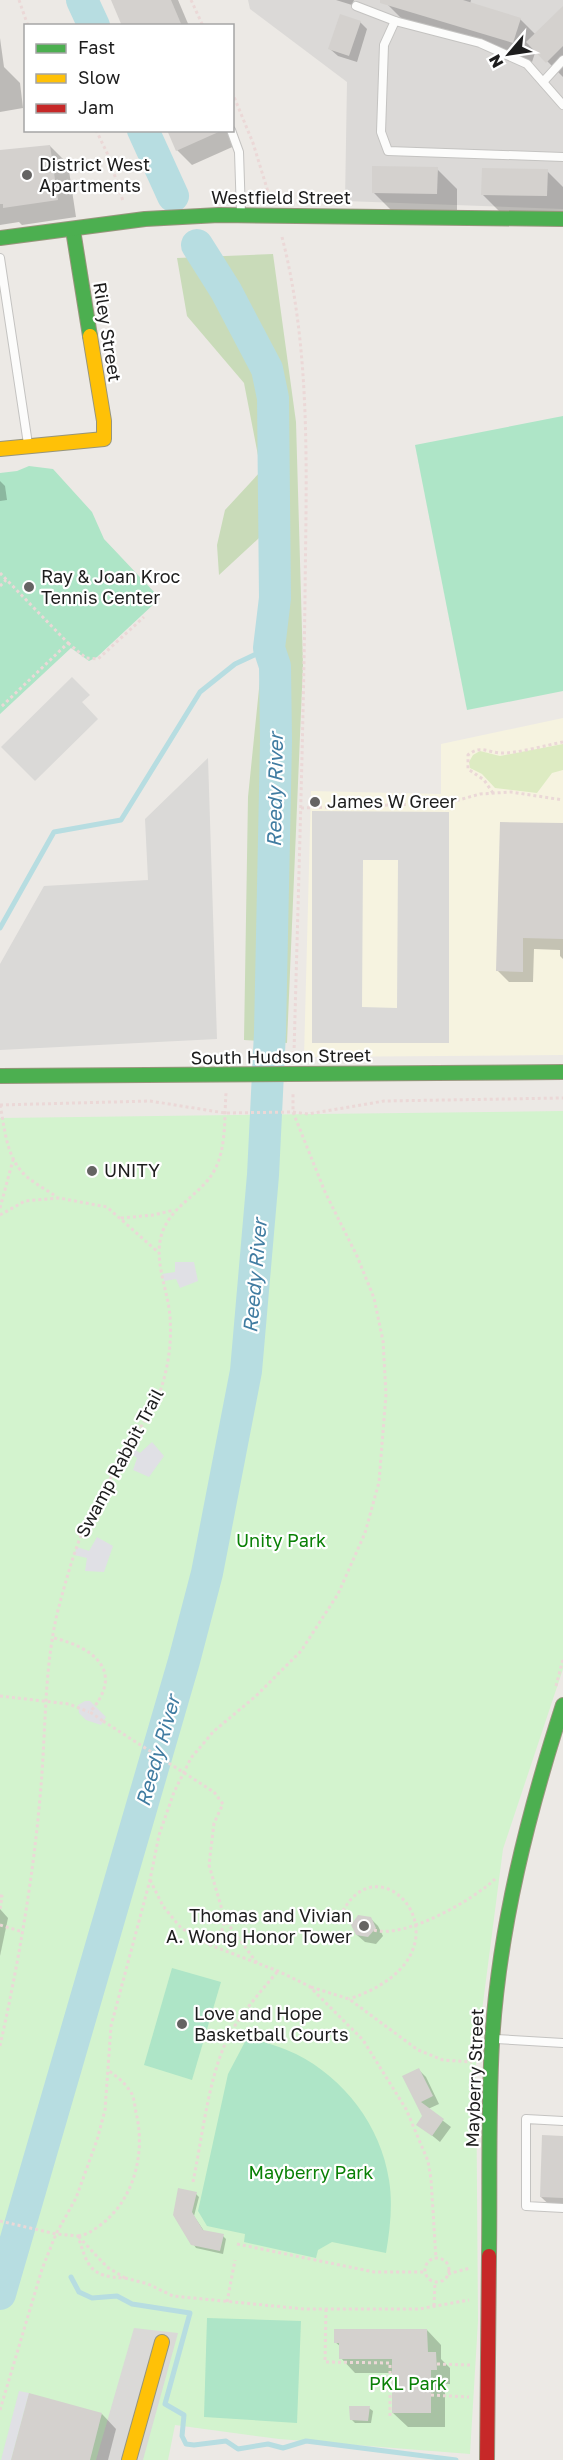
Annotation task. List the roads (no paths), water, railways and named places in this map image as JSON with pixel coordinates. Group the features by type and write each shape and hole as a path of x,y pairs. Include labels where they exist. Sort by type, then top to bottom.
{"street":[{"name":"Westfield Street","path":"0,238 73,230 123,221 242,214 563,219"},
{"name":"Riley Street","path":"28,446 104,439 104,421 73,230"},
{"path":"0,449 28,446"},
{"name":"South Hudson Street","path":"0,1076 563,1072"},
{"name":"Mayberry Street","path":"487,2460 492,2039 499,1967 512,1886 563,1705"},
{"path":"129,2460 162,2343"}],"lane":[{"path":"356,6 395,21 480,43 528,64 563,105"},
{"path":"395,21 384,45 381,132 388,151 563,157"},
{"path":"543,82 563,60"},
{"path":"232,132 239,152 242,214"},
{"path":"0,258 28,446"},
{"path":"492,2039 563,2043"},
{"path":"563,2121 526,2119 526,2206 563,2208"}],"waterway":[{"name":"Reedy River","path":"82,0 93,24"},
{"name":"Reedy River","path":"144,132 173,196"},
{"name":"Reedy River","path":"0,2294 184,1661 207,1573 246,1371 263,1175 270,1032 276,741 275,666 269,648 275,598 273,398 267,369 226,291 197,245"},
{"path":"0,928 54,832 121,820 200,692 235,664 269,648"},
{"path":"71,2277 79,2292 92,2298 117,2296 132,2304 190,2313 165,2404 184,2415 182,2436 186,2444 226,2441 238,2449 268,2444 283,2448 306,2441 456,2460"}],"place":[{"name":"District West Apartments","path":"27,175"},
{"name":"Ray & Joan Kroc Tennis Center","path":"29,587"},
{"name":"James W Greer","path":"315,802"},
{"name":"UNITY","path":"92,1171"},
{"name":"Thomas and Vivian A. Wong Honor Tower","path":"364,1926"},
{"name":"Love and Hope Basketball Courts","path":"182,2024"}],"park label":[{"name":"Unity Park","path":"281,1541"},
{"name":"Mayberry Park","path":"311,2173"},
{"name":"PKL Park","path":"408,2384"}]}
